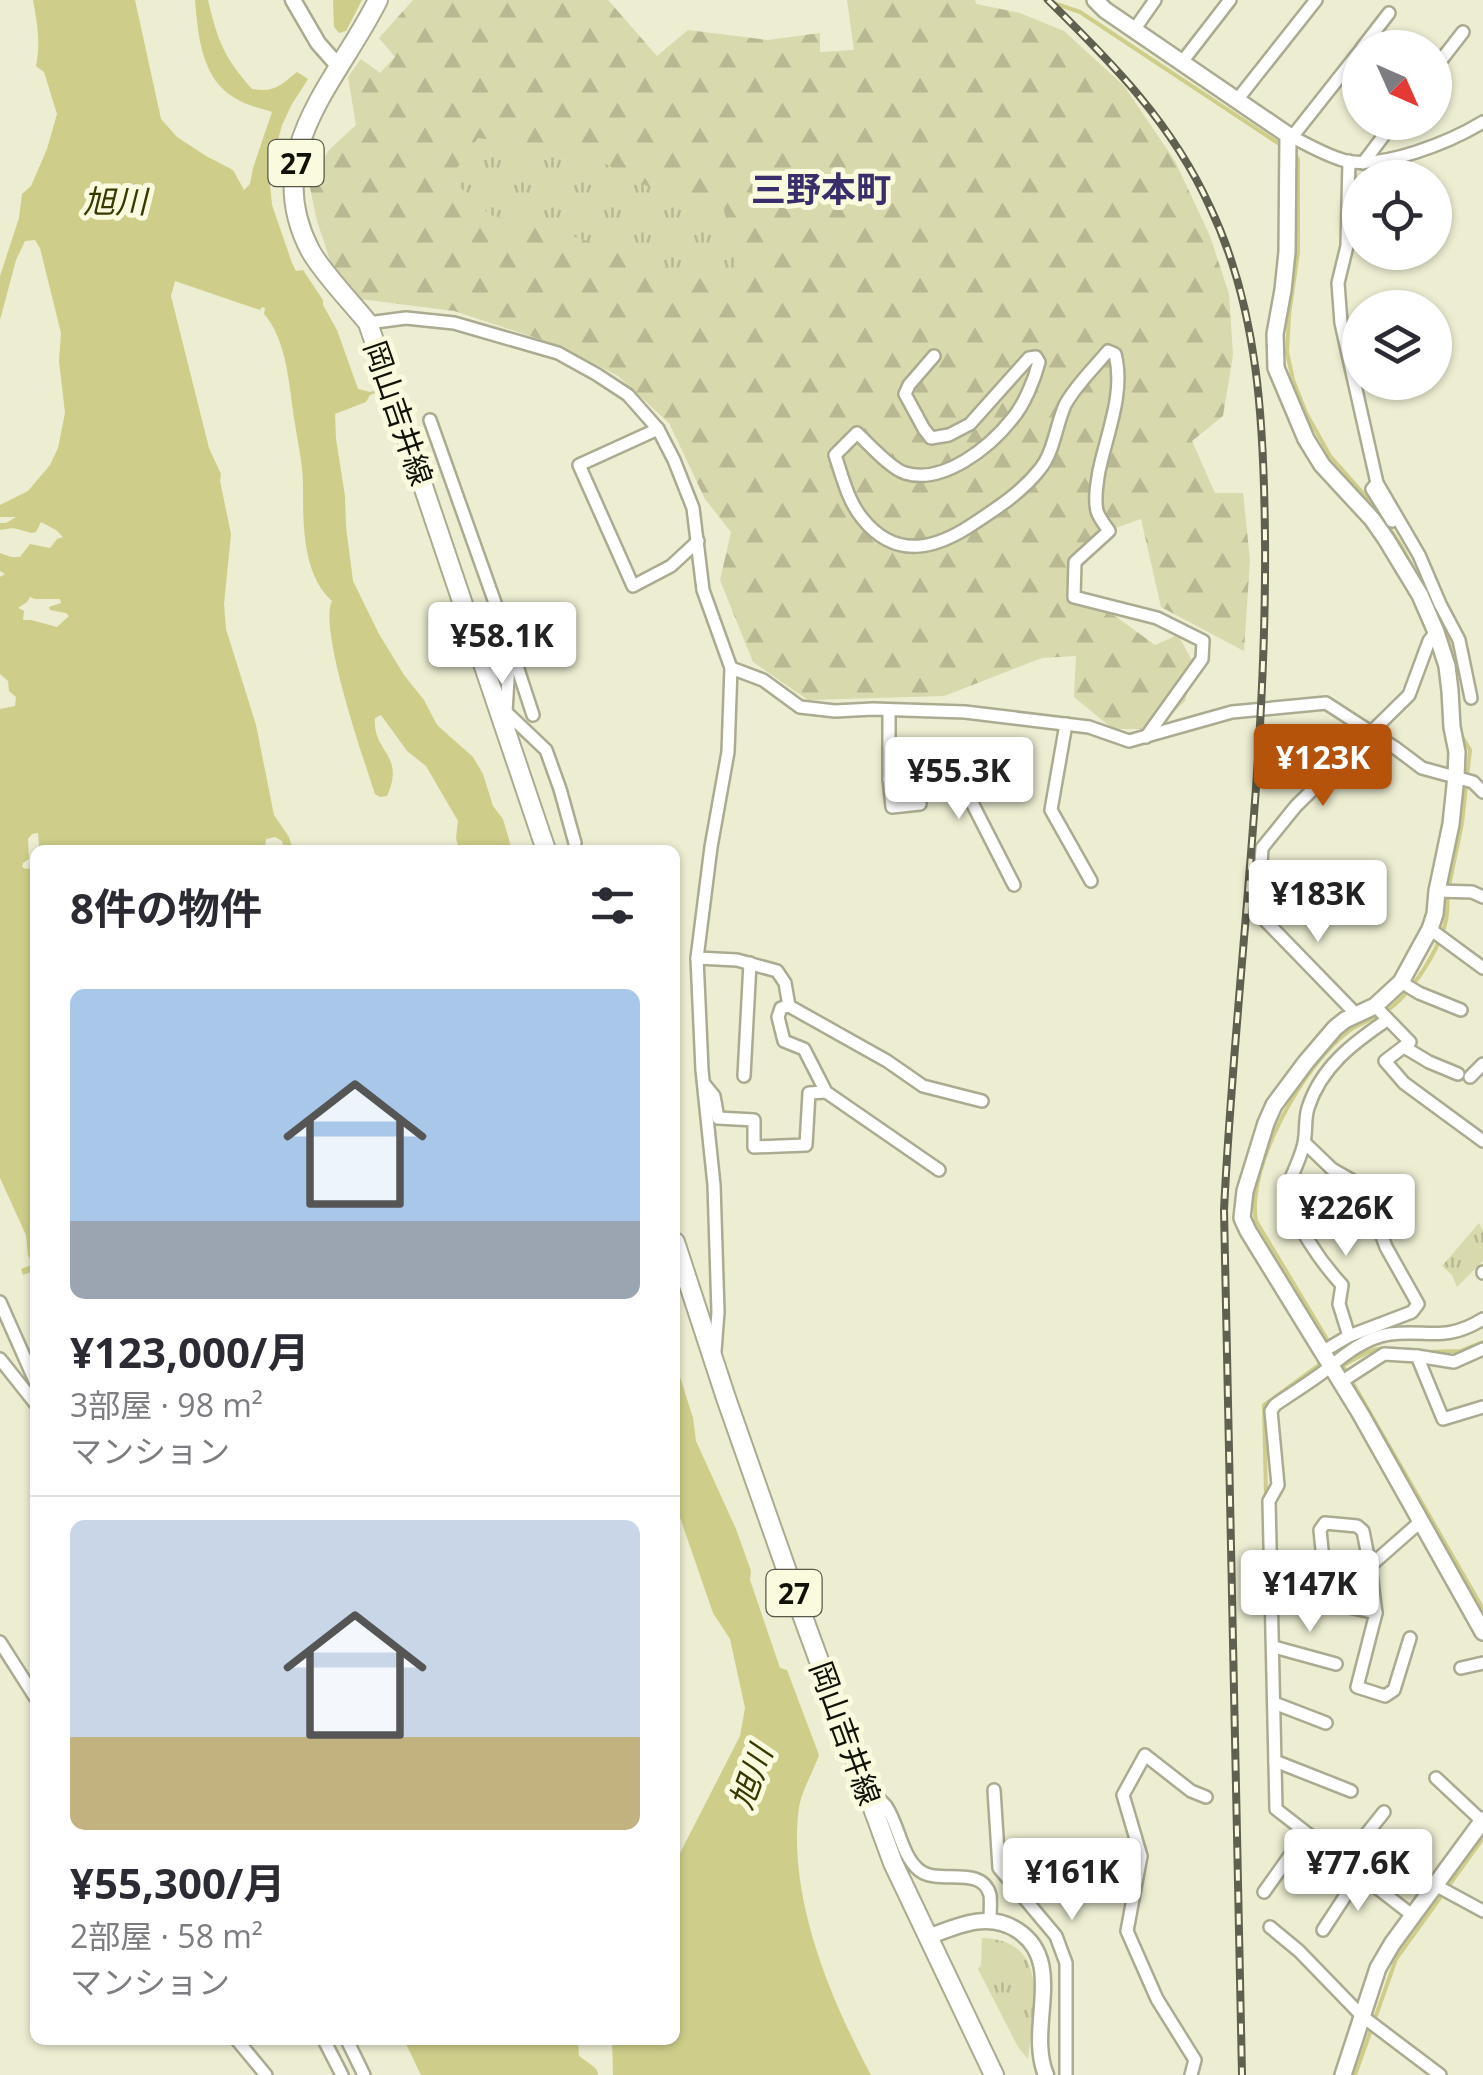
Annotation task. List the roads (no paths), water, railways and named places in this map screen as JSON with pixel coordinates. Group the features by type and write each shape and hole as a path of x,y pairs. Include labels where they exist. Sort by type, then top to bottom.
{"main road":[{"name":"岡山吉井線","path":"378,0 307,121 297,154 294,187 298,220 310,252 368,323 503,713 544,845"},
{"path":"1096,0 1238,100 1288,142 1287,252 1275,334 1276,368 1322,465 1378,514 1420,596 1436,616 1463,779 1450,824 1444,892 1435,914 1437,933 1407,986 1381,1014 1357,1015 1335,1028 1274,1105 1255,1156 1242,1218 1248,1232 1341,1360 1420,1522 1483,1632"},
{"name":"岡山吉井線","path":"680,1257 803,1617 893,1864 994,2075"},
{"path":"1343,2075 1369,2021 1378,1968 1412,1916 1442,1889 1483,1820"},
{"name":"岡山吉井線","path":"928,1938 982,2075"}],"street":[{"path":"293,0 318,43 340,68"},
{"path":"1134,30 1155,0"},
{"path":"1182,62 1230,0"},
{"path":"1238,100 1316,0"},
{"path":"1376,30 1390,13"},
{"path":"1452,46 1463,32"},
{"path":"1342,73 1288,142 1343,160"},
{"path":"1376,160 1438,146 1483,122"},
{"path":"1365,160 1380,140"},
{"path":"1342,266 1338,282 1341,323 1377,483 1414,547 1436,616 1459,640 1471,698"},
{"path":"368,323 406,318 454,323 558,353 596,374 628,396 658,429 693,508 703,590 731,668 728,752 697,958 702,1070 714,1185 718,1312 714,1361"},
{"path":"934,356 906,394 932,438 970,424 1030,358 1036,357 1039,362 1014,418 961,464 919,475 902,473 857,433 835,455 861,517 879,535 916,548 949,539 1008,501 1045,462 1067,402 1108,351 1116,354 1117,395 1096,489 1098,514 1109,531 1075,562 1074,596 1157,618 1203,641 1202,659 1146,737"},
{"path":"430,420 534,715"},
{"path":"658,429 579,465 633,586 671,566 698,542"},
{"path":"1377,483 1372,489 1378,514 1414,547"},
{"path":"1357,1015 1258,913 1262,848 1296,806 1410,695 1436,616"},
{"path":"510,646 503,713 546,750 575,843"},
{"path":"731,668 763,680 800,707 965,712 1089,727 1129,740 1232,712 1326,704 1422,768 1463,779 1483,792"},
{"path":"889,710 892,807 920,804"},
{"path":"1066,724 1050,810 1092,881"},
{"path":"889,779 931,782 968,795 1014,885"},
{"path":"1444,892 1472,892 1483,897"},
{"path":"1437,933 1483,968"},
{"path":"697,958 737,960 777,971 785,983 789,1006"},
{"path":"744,1076 750,964"},
{"path":"1407,986 1461,1010"},
{"path":"938,1170 826,1092 804,1049 784,1041 778,1017 781,1008 789,1006 923,1086 982,1100"},
{"path":"1341,1360 1342,1285 1326,1267 1285,1192 1305,1143 1309,1105 1336,1060 1381,1014 1410,1042 1385,1062 1404,1083 1483,1141"},
{"path":"1404,1047 1428,1062 1464,1076 1483,1064"},
{"path":"705,1085 714,1096 718,1118 754,1120 754,1146 806,1146 808,1092 826,1092"},
{"path":"1305,1143 1332,1169 1360,1186 1386,1247 1418,1304 1412,1312 1275,1404 1271,1411 1278,1485 1269,1501 1276,1809 1412,1916"},
{"path":"0,1302 30,1370"},
{"path":"1341,1360 1363,1344 1390,1334 1450,1334 1483,1319"},
{"path":"1341,1360 1384,1354 1454,1362 1483,1349"},
{"path":"1417,1356 1443,1419 1483,1406"},
{"path":"0,1359 30,1398"},
{"path":"1376,1613 1327,1600 1320,1530 1325,1522 1363,1530 1370,1566 1376,1613 1357,1687 1385,1696 1394,1690 1410,1638"},
{"path":"1370,1566 1420,1522"},
{"path":"0,1642 30,1689"},
{"path":"1274,1647 1336,1664"},
{"path":"1461,1668 1483,1663"},
{"path":"1274,1703 1326,1723"},
{"path":"1191,2075 1195,2060 1156,1999 1127,1931 1141,1856 1123,1795 1145,1755 1191,1791 1206,1797"},
{"path":"1275,1761 1351,1791"},
{"path":"1436,1778 1483,1820"},
{"path":"867,1788 886,1806 921,1872 975,1878 984,1884 990,1895 990,1919"},
{"path":"994,1790 998,1868 1056,1936 1066,1963 1066,2075"},
{"path":"1344,1862 1384,1812"},
{"path":"1264,1892 1306,1833"},
{"path":"1323,1930 1359,1876"},
{"path":"1442,1889 1483,1911"},
{"path":"928,1938 960,1924 990,1919 1009,1924 1024,1934 1040,1956 1043,1973 1039,2044 1046,2075"},
{"path":"1270,1927 1369,2021 1440,2075"},
{"path":"241,2045 266,2075"},
{"path":"327,2045 342,2075"},
{"path":"349,2045 364,2075"}],"water":[{"name":"旭川","path":"33,0 135,0 161,119 177,137 233,170 244,190 250,184 272,112 239,100 215,79 203,55 195,0 208,0 223,48 252,89 272,89 297,72 308,79 282,125 269,174 272,205 292,263 296,271 303,270 323,300 358,389 386,389 335,414 353,581 379,634 437,725 473,757 493,806 503,819 511,845 458,845 458,821 426,766 407,751 381,715 375,718 375,729 393,771 387,796 375,794 337,665 329,616 332,601 315,577 306,547 301,462 278,338 264,314 265,308 260,310 175,281 171,296 209,448 221,474 231,534 224,604 226,629 256,725 274,815 291,845 283,845 275,837 266,839 265,845 39,845 38,833 28,839 29,859 22,867 30,868 30,1259 26,1235 0,1178 0,709 15,706 16,697 0,674 0,577 5,574 0,571 0,553 20,557 30,544 50,548 63,537 41,522 32,533 13,528 0,530 0,523 16,517 0,517 0,505 28,491 50,465 65,413 59,361 61,333 35,240 25,241 16,260 0,320 0,276 19,218 22,194 31,186 57,114 44,72 36,66 38,41","holes":["30,597 60,599 61,603 49,607 50,610 69,616 57,627 23,620 24,611 18,608"]},
{"path":"333,0 362,0 346,31 339,33 334,27"},
{"name":"旭川","path":"680,1377 696,1441 736,1529 780,1668 787,1670 819,1755 799,1807 799,1876 827,1980 871,2075 613,2075 612,2045 680,2045 680,1853 740,1736 745,1708 730,1639 713,1613 680,1517"},
{"path":"406,2045 578,2045 580,2075 421,2075"}],"waterway":[{"path":"1045,0 1080,12 1284,147"},
{"path":"1292,151 1298,159 1298,252 1287,352 1293,380 1330,456 1376,508 1424,588"},
{"path":"1429,597 1447,637 1453,662"},
{"path":"1449,886 1462,823 1470,750 1461,735"},
{"path":"1386,1011 1405,994 1431,957 1443,932 1448,896"},
{"path":"1377,1016 1350,1030 1333,1045 1282,1117 1260,1172 1256,1221 1483,1609"},
{"path":"1425,1352 1460,1351 1483,1342"},
{"path":"1344,1365 1375,1350 1410,1350"},
{"path":"1266,1497 1264,1405 1323,1362"},
{"path":"1355,2075 1396,1959 1483,1838"},
{"name":"旭川","path":"548,2045 588,2075"}],"railway":[{"path":"1048,0 1139,96 1195,177 1239,286 1256,369 1260,411 1265,539 1261,707 1224,1210 1242,2075"}],"district":[{"name":"三野本町","path":"821,188"}]}
